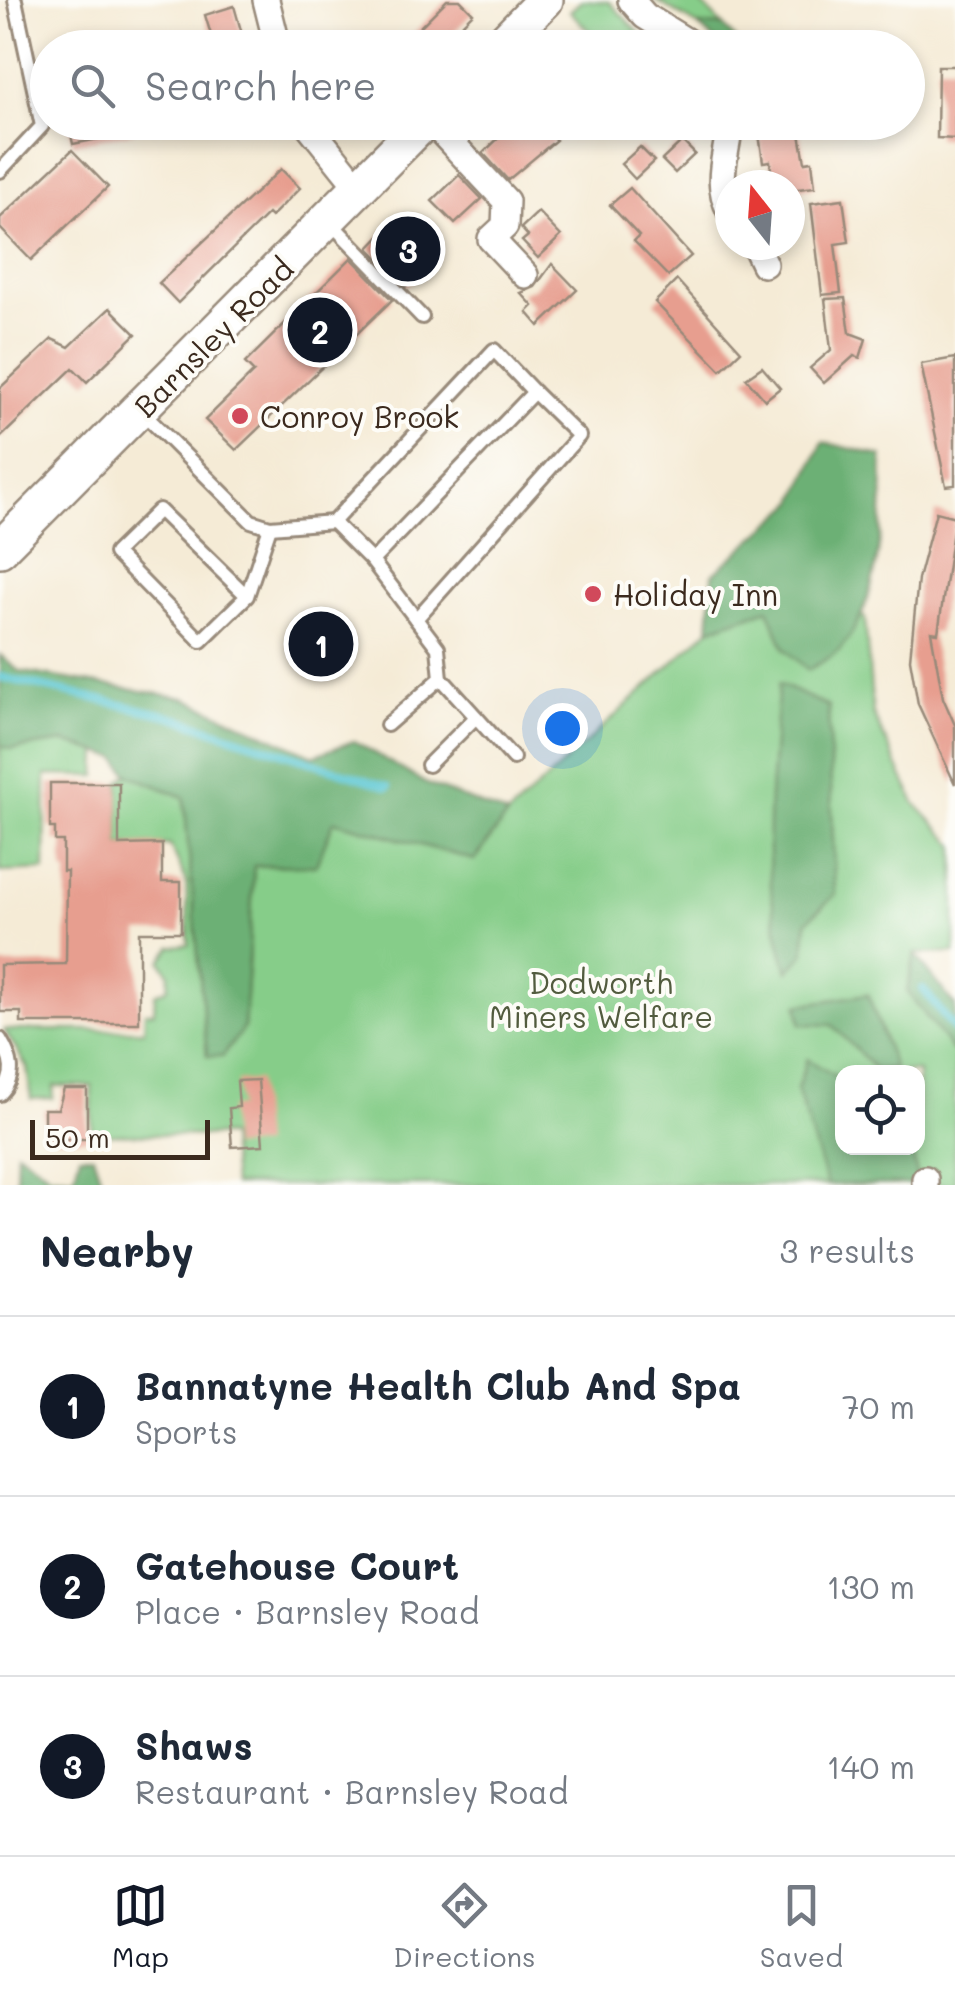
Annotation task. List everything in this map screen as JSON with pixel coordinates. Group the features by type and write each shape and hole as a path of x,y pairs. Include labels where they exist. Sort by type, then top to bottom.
{"main road":[{"path":"516,30 545,0"},
{"name":"Barnsley Road","path":"0,550 406,140"}],"street":[{"path":"266,0 274,30"},
{"path":"631,0 645,16 667,30"},
{"path":"320,140 358,187"},
{"path":"449,140 506,201 504,226 492,239 525,275"},
{"path":"721,170 727,140"}],"lane":[{"path":"15,0 30,70"},
{"path":"0,171 30,139"},
{"path":"327,220 422,317"},
{"path":"140,410 251,521 270,527 333,522 494,350 579,436 416,619"},
{"path":"372,561 534,392"},
{"path":"247,596 159,510 115,553 201,641 247,596 270,527"},
{"path":"333,522 372,561 438,648 441,678 513,758"},
{"path":"387,725 441,678"},
{"path":"428,765 476,717"},
{"path":"0,1039 12,1068 11,1081 0,1094"}],"green space":[{"path":"582,0 609,2 636,30 588,30 570,11"},
{"path":"655,0 698,0 723,26 697,25"},
{"path":"697,25 723,26 727,30 702,30"},
{"path":"823,442 882,456 881,530 872,583 854,630 837,652 808,670 785,649 768,609 709,629 713,574 794,503"},
{"name":"Dodworth Miners Welfare","path":"768,609 785,649 839,651 861,613 865,619 873,714 915,803 955,845 955,953 915,954 907,991 955,1054 955,1185 919,1184 913,1155 925,1155 925,1065 889,1065 832,1025 871,1065 835,1065 835,1076 808,1060 831,1185 233,1185 229,1136 92,1134 92,1086 54,1086 53,1098 31,1099 27,1067 4,1030 144,1030 145,1012 154,1012 155,994 168,988 169,973 161,961 171,947 189,944 186,880 170,845 119,845 119,783 128,774 184,797 207,1055 244,1027 254,866 334,821 475,860 508,815 709,629","holes":["828,706 835,895 807,921"]},
{"path":"0,655 19,671 185,698 313,756 354,741 425,783 507,815 475,860 334,821 316,865 254,866 244,1027 223,1056 207,1056 184,797 128,774 117,758 65,742 13,749 0,746"},
{"path":"779,684 828,706 835,895 807,921 804,954 788,971 778,936 769,864"},
{"path":"65,742 98,752 97,776 46,775 45,870 0,872 0,746 13,749"},
{"path":"915,954 955,1006 955,1054 907,991"},
{"path":"868,994 893,1065 871,1065 832,1025 801,1024 798,1005"},
{"path":"807,1059 835,1076 835,1155 913,1155 919,1184 827,1185 797,1089"},
{"path":"17,1151 49,1174 74,1177 80,1155 93,1155 103,1185 16,1185"}],"building":[{"path":"447,0 460,0 473,13 456,30 417,30"},
{"path":"234,6 241,30 210,30 205,15"},
{"path":"938,66 955,66 955,139 937,138"},
{"path":"496,140 556,140 508,180 483,153"},
{"path":"760,140 801,140 805,162 812,161 815,187 805,188 805,170 771,170 770,161 763,162"},
{"path":"682,141 695,154 675,173 662,160"},
{"path":"640,147 654,161 635,179 621,164"},
{"path":"72,150 108,187 31,260 0,228 0,218"},
{"path":"281,169 300,188 271,217 268,214 178,303 159,283"},
{"path":"459,175 482,199 455,224 432,201"},
{"path":"630,188 691,256 668,276 634,241 639,236 610,205"},
{"path":"843,199 849,242 835,244 841,293 822,295 811,203"},
{"path":"538,212 561,236 538,258 522,241 528,236 521,228"},
{"path":"398,218 439,258 406,286 369,248"},
{"path":"351,258 392,300 236,450 205,420 254,372 245,363"},
{"path":"552,264 577,290 539,326 527,312 533,306 521,293 535,287"},
{"path":"677,280 741,351 721,370 655,302"},
{"path":"845,298 850,333 866,339 860,358 854,356 824,383 810,368 831,350 825,299"},
{"path":"110,308 136,334 87,382 73,368 0,438 0,388 52,339 69,347"},
{"path":"955,358 955,485 946,486 921,364"},
{"path":"762,367 780,388 765,400 746,378"},
{"path":"936,512 955,517 938,633 931,632 943,698 955,725 955,784 918,704 910,659 918,579"},
{"path":"50,783 119,783 119,845 162,844 162,882 181,882 181,932 139,932 139,1023 21,1023 21,1012 0,1012 0,965 66,964 67,871 63,871 63,841 55,841 55,828 50,828"},
{"path":"258,1080 263,1145 232,1147 229,1108 239,1107 237,1081"},
{"path":"64,1089 87,1089 87,1139 44,1139 44,1109 58,1109"}],"waterway":[{"path":"0,677 170,716 388,787"},
{"path":"923,989 955,1030"}],"place":[{"name":"Shaws","path":"408,249"},
{"name":"Gatehouse Court","path":"320,330"},
{"name":"Conroy Brook","path":"240,416"},
{"name":"Holiday Inn","path":"593,594"},
{"name":"Bannatyne Health Club And Spa","path":"321,644"}]}
